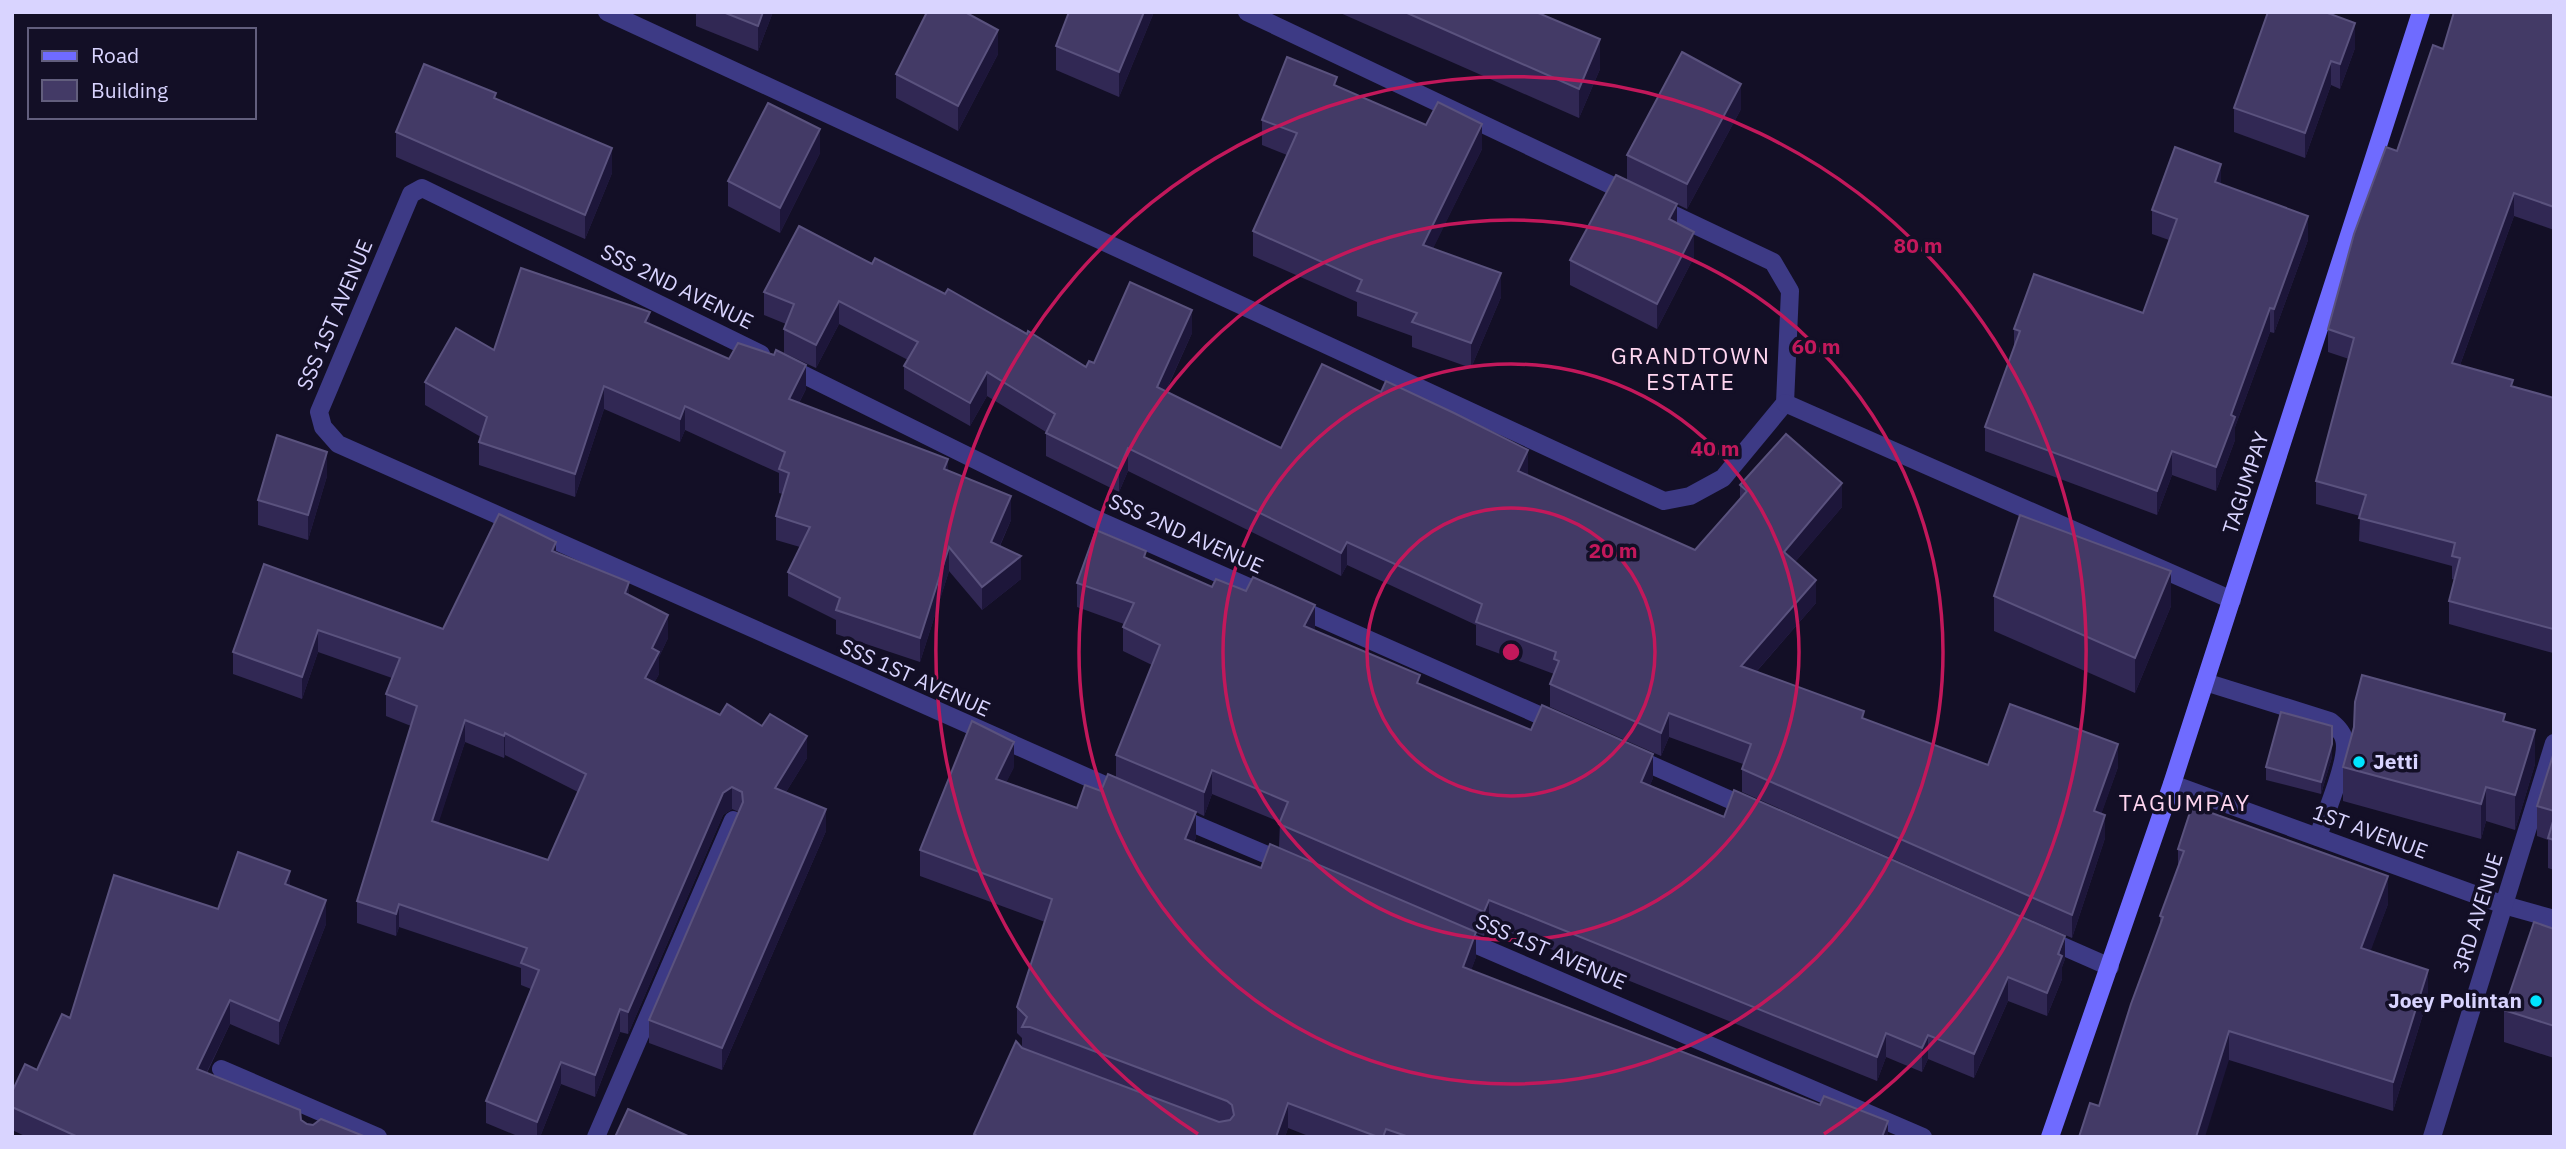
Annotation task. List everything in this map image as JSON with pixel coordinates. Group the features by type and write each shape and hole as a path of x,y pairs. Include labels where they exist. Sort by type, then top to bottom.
{"main road":[{"name":"TAGUMPAY","path":"2050,1137 2172,784 2421,12"}],"street":[{"path":"607,12 1664,501 1689,496 1723,478 1785,403 1790,291 1773,262 1247,12"},
{"name":"SSS 2ND AVENUE","path":"411,194 422,188 434,192 1093,518 1578,732"},
{"name":"SSS 1ST AVENUE","path":"411,194 319,412 323,427 338,444 1300,869"},
{"path":"1785,403 2232,600"},
{"path":"2205,681 2330,721 2344,735 2344,753 2318,837"},
{"name":"3RD AVENUE","path":"2432,1137 2554,743"},
{"path":"1616,749 1769,817"},
{"name":"1ST AVENUE","path":"2172,784 2504,905 2554,919"},
{"path":"596,1137 733,820"},
{"name":"SSS 1ST AVENUE","path":"1440,929 1923,1137"},
{"path":"2024,929 2110,967"},
{"path":"220,1069 319,1118 378,1137"}],"building":[{"path":"723,12 763,12 758,26"},
{"path":"927,12 965,12 998,30 958,106 896,74"},
{"path":"1069,12 1144,12 1119,72 1056,46"},
{"path":"1405,12 1536,12 1600,39 1579,89"},
{"path":"2268,12 2325,12 2355,23 2340,64 2331,61 2305,133 2234,108"},
{"path":"2454,12 2554,12 2554,207 2514,193 2452,363 2513,380 2511,386 2554,398 2553,629 2449,601 2460,558 2452,556 2455,543 2359,518 2366,495 2316,481 2354,338 2328,329 2354,234 2386,147 2397,151 2433,45 2443,49"},
{"path":"1682,52 1741,84 1687,184 1627,155"},
{"path":"1287,57 1337,77 1334,85 1426,125 1438,102 1482,124 1423,245 1501,273 1471,343 1412,322 1417,313 1357,291 1362,280 1253,231 1297,133 1262,120"},
{"path":"424,64 496,93 494,98 612,148 585,215 396,132"},
{"path":"768,103 820,129 780,208 728,181"},
{"path":"2175,147 2221,164 2215,182 2308,216 2274,309 2270,308 2231,415 2235,417 2216,467 2172,451 2157,491 1985,427 2020,331 2014,329 2034,274 2143,313 2177,219 2152,210"},
{"path":"1616,175 1677,204 1669,219 1694,232 1657,304 1570,260"},
{"path":"799,226 872,264 875,258 945,294 948,289 1027,334 1028,331 1086,367 1089,361 1094,363 1130,282 1192,310 1157,387 1281,448 1322,364 1381,392 1386,381 1454,413 1528,450 1518,471 1695,550 1747,491 1740,485 1786,434 1842,483 1784,552 1816,580 1741,666 1864,711 1862,718 1988,765 2010,704 2118,744 2094,811 2105,815 2072,915 1742,769 1751,744 1669,713 1661,733 1550,684 1559,661 1554,659 1556,652 1476,622 1482,604 1347,542 1341,553 1128,448 1119,469 1046,433 1055,414 987,372 970,403 904,366 918,342 839,301 816,345 784,329 794,304 764,292"},
{"path":"521,268 650,312 645,322 729,359 738,343 774,355 776,350 806,365 789,399 948,459 944,469 1011,496 991,542 1021,556 982,587 949,547 920,638 836,610 840,598 788,572 810,527 776,516 789,473 779,469 785,452 685,406 680,419 604,386 575,474 479,442 487,417 425,382 456,328 494,350"},
{"path":"277,435 327,452 308,515 258,500"},
{"path":"499,514 556,542 552,551 629,582 625,593 668,615 652,648 659,652 645,678 720,715 727,704 762,726 770,714 807,736 775,788 826,809 722,1048 649,1020 743,802 742,792 732,787 723,793 628,1012 620,1009 595,1075 561,1062 537,1122 486,1101 539,970 521,963 527,948 399,904 396,914 357,901 417,706 386,694 400,658 318,630 302,677 233,652 264,564 443,629","holes":["465,720 504,736 505,733 586,774 548,860 432,821"]},
{"path":"2020,515 2171,571 2135,658 1994,596"},
{"path":"1096,530 1146,551 1144,557 1212,587 1216,579 1246,591 1253,577 1315,605 1304,626 1420,675 1417,683 1531,730 1542,705 1653,754 1641,782 1724,817 1734,790 2065,936 2058,954 2062,956 2047,993 2008,977 1974,1054 1928,1035 1922,1048 1886,1033 1877,1057 1489,900 1484,912 1279,824 1288,802 1212,770 1204,792 1116,755 1160,645 1123,627 1134,603 1077,583"},
{"path":"2362,675 2505,714 2503,721 2535,730 2515,795 2486,787 2481,804 2343,767 2354,727 2355,702"},
{"path":"2281,712 2332,726 2332,744 2321,782 2266,767"},
{"path":"972,721 1014,742 996,779 1077,808 1085,785 1101,791 1108,774 1196,812 1185,839 1261,868 1270,844 1476,932 1463,967 1820,1105 1824,1096 1888,1121 1882,1137 1409,1137 1386,1129 1383,1137 1378,1137 1288,1103 1276,1137 979,1137 974,1134 1016,1041 1022,1048 1219,1122 1230,1120 1234,1115 1232,1105 1227,1101 1030,1027 1022,1027 1027,1017 1017,1007 1052,899 920,850"},
{"path":"2554,752 2554,811 2537,806"},
{"path":"2192,806 2388,876 2361,948 2428,970 2393,1082 2229,1031 2196,1137 2079,1137 2090,1103 2099,1106 2131,1004 2163,917 2160,916 2184,851 2178,849"},
{"path":"2554,818 2554,840 2548,838"},
{"path":"238,852 290,871 285,884 326,900 279,1021 230,1000 197,1069 300,1110 301,1120 307,1124 313,1125 321,1119 366,1137 78,1137 12,1107 12,1092 25,1064 37,1070 62,1014 70,1018 114,875 218,909"},
{"path":"2534,922 2554,929 2554,1026 2504,1010"},
{"path":"628,1109 690,1137 615,1137"}],"place":[{"name":"Jetti","path":"2359,762"},
{"name":"Joey Polintan","path":"2536,1001"}],"district":[{"name":"GRANDTOWN ESTATE","path":"1691,369"},
{"name":"TAGUMPAY","path":"2185,803"}]}
